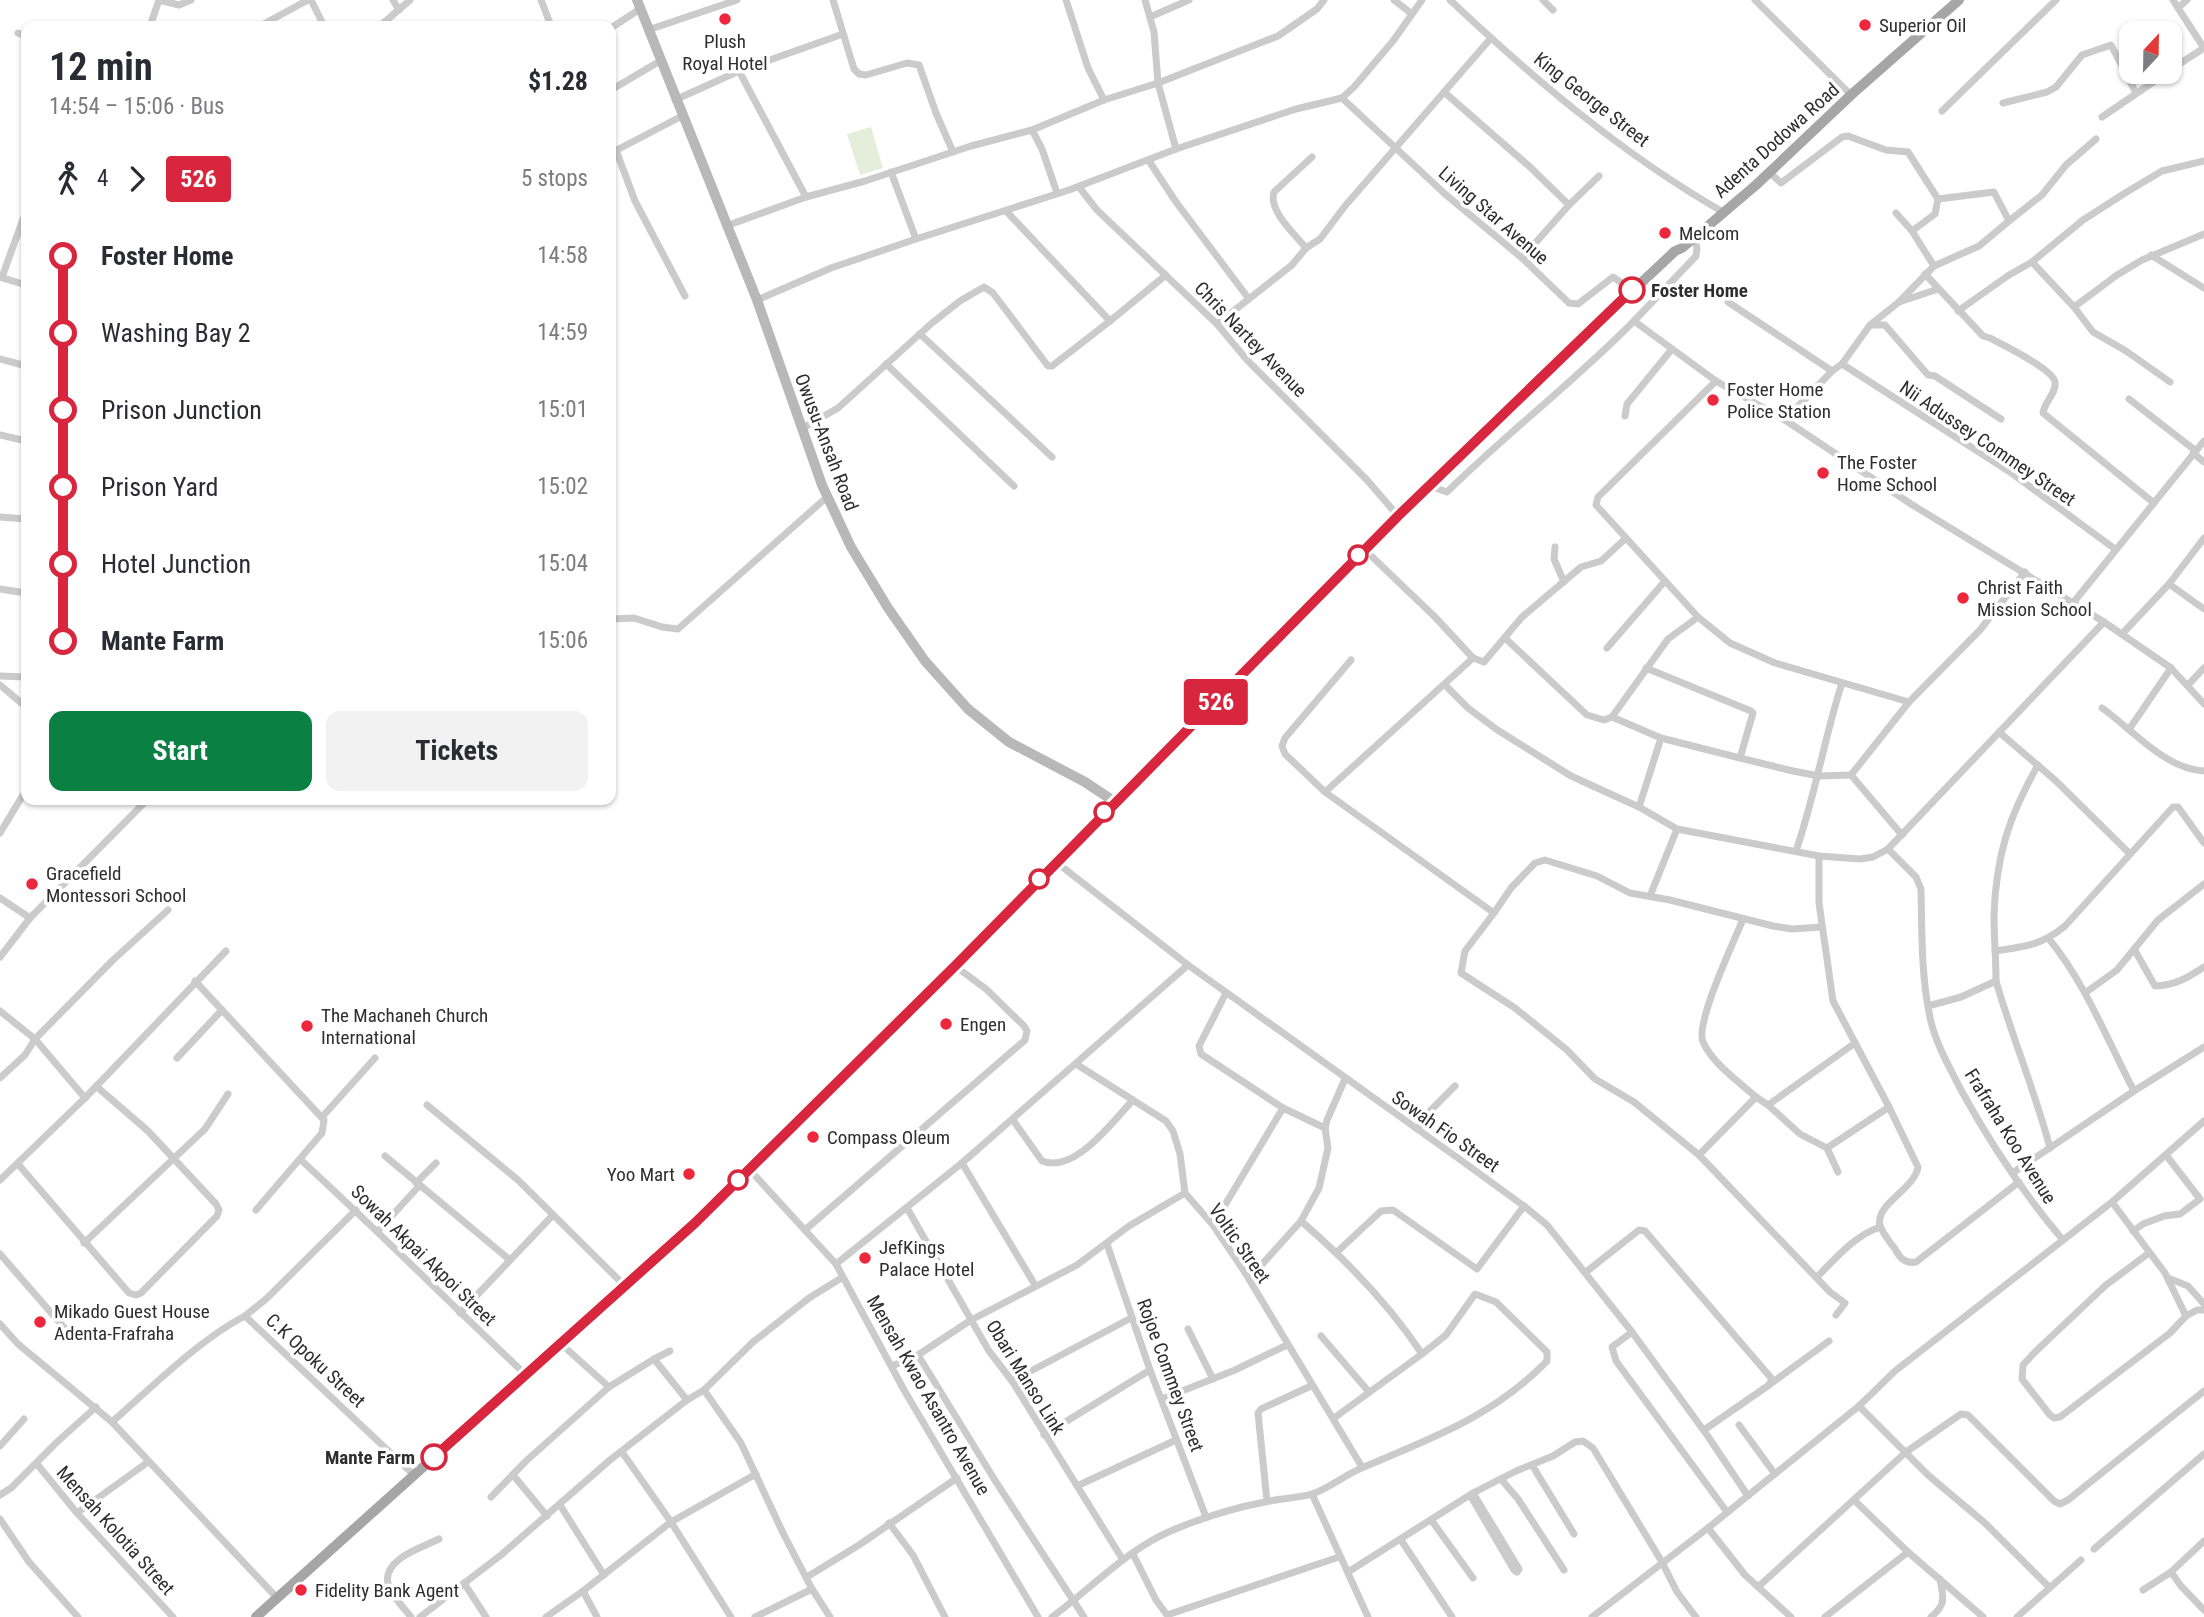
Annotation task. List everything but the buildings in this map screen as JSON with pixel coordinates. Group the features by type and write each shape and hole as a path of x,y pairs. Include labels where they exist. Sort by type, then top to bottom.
{"main road":[{"name":"Adenta Dodowa Road","path":"256,1617 695,1223 955,966 1364,550 1525,391 1675,251 1769,172 1959,0"}],"street":[{"path":"152,21 159,0 179,5 191,0"},
{"path":"270,21 310,0 321,21"},
{"path":"393,0 399,10"},
{"path":"386,21 410,0"},
{"path":"541,0 549,21"},
{"path":"648,30 737,0"},
{"path":"832,0 854,69 859,74 866,75 907,62 919,65 953,152"},
{"path":"1066,0 1088,68 1104,100"},
{"path":"1144,0 1154,33 1158,83 1176,149"},
{"path":"1150,17 1189,0"},
{"path":"726,226 806,197 1032,130 1104,100 1158,83 1278,36 1317,9 1324,0"},
{"path":"1394,0 1412,14"},
{"path":"757,300 831,268 1079,187 1176,149 1296,109 1342,98 1393,41 1422,0"},
{"name":"King George Street","path":"1450,0 1546,88 1595,126 1723,212"},
{"path":"1543,0 1553,10"},
{"path":"1942,111 2056,0"},
{"path":"2173,0 2204,48 2182,62"},
{"path":"2178,8 2187,0"},
{"path":"1756,1 1851,95"},
{"path":"616,24 638,5"},
{"name":"Owusu-Ansah Road","path":"638,5 757,300 827,497 851,547 888,608 925,661 952,693 986,726 1115,802"},
{"path":"675,100 739,71 844,34"},
{"path":"1217,324 1292,265 1306,248 1320,239 1491,38"},
{"path":"2003,103 2047,92 2056,87 2085,52 2111,45 2136,93"},
{"path":"616,87 660,61"},
{"path":"739,71 806,197"},
{"path":"2102,117 2150,84"},
{"path":"1444,92 1569,205"},
{"name":"Living Star Avenue","path":"1342,98 1445,194 1572,304 1578,304 1615,277 1632,290"},
{"path":"616,151 682,116"},
{"path":"1032,130 1042,149 1057,193"},
{"path":"1769,172 1781,183 1842,137 1848,136 1886,150 1908,152 1938,199 1935,214 1912,231"},
{"path":"1785,420 1842,364 1870,325 1899,302 1925,274 1934,266 1979,246 2042,195 2066,166 2096,139"},
{"path":"616,157 635,201 685,296"},
{"path":"1306,248 1275,209 1272,197 1274,192 1312,157"},
{"path":"1149,161 1176,202 1250,299"},
{"path":"1958,311 2032,262 2083,220 2152,176 2167,169 2204,162"},
{"path":"891,172 916,239"},
{"path":"1522,258 1599,176"},
{"name":"Chris Nartey Avenue","path":"1079,187 1097,209 1217,324 1247,360 1367,480 1398,516"},
{"path":"1938,199 1994,192 2009,221"},
{"path":"1006,211 1110,321"},
{"path":"1896,213 1912,231 1934,266"},
{"path":"21,224 1,277 21,283"},
{"path":"2074,307 2116,275 2151,255 2204,234"},
{"path":"1430,486 1447,492 1493,447 1565,386 1634,321 1696,256 1694,236"},
{"path":"2151,255 2204,288"},
{"path":"2032,262 2074,307 2093,332 2126,351 2169,382"},
{"path":"1925,274 1983,336 2033,361 2053,377 2056,381 2054,390 2043,408 2043,413 2154,503"},
{"path":"803,428 838,408 960,301 985,287 993,293 1049,366 1076,349 1166,275"},
{"path":"1899,302 1938,289"},
{"path":"1728,302 1832,371"},
{"path":"1634,321 1716,382 1785,420 1911,504 2122,634 2171,668 2204,704"},
{"path":"1870,325 1885,325 1928,375 1935,376 2001,419"},
{"path":"920,334 1052,457"},
{"path":"1625,416 1627,404 1672,349"},
{"path":"0,359 21,365"},
{"path":"886,364 1014,486"},
{"name":"Nii Adussey Commey Street","path":"1842,364 2010,472 2115,549"},
{"path":"1716,382 1597,499 1596,505 1699,617 1733,645 1775,663 1909,702"},
{"path":"2129,399 2204,462"},
{"path":"0,435 21,440"},
{"path":"2074,603 2204,441"},
{"path":"616,619 634,618 678,629 827,497"},
{"path":"0,517 21,519"},
{"path":"2122,634 2169,584 2204,538"},
{"path":"1364,550 1435,617 1472,658 1484,662 1522,617 1581,567 1601,561 1625,539"},
{"path":"1555,547 1554,559 1564,582"},
{"path":"1612,717 1661,738 1740,758 1819,776 1851,775 1909,702 1980,630 2025,572"},
{"path":"1608,648 1665,582"},
{"path":"2169,584 2204,608"},
{"path":"0,590 21,592"},
{"path":"1506,638 1587,715 1604,720 1612,717 1670,637 1699,617"},
{"path":"1445,685 1468,708 1571,776 1639,807 1677,829 1819,856 1860,859 1873,857 1888,849 2104,622"},
{"path":"1325,792 1472,658"},
{"path":"1351,660 1285,738 1285,754 1325,792 1494,912"},
{"path":"1646,667 1751,711 1753,713 1740,758"},
{"path":"2130,728 2171,668"},
{"path":"2188,685 2204,668"},
{"path":"0,676 21,677"},
{"path":"1796,851 1819,776 1842,683"},
{"path":"0,685 21,702"},
{"path":"2102,708 2162,755 2180,765 2204,771"},
{"path":"1999,732 2038,765 2129,853"},
{"path":"1639,807 1661,738"},
{"path":"2038,765 2018,801 2004,841 1995,896 1996,981 2050,1148"},
{"path":"1851,775 1902,835"},
{"path":"0,833 21,798"},
{"path":"0,957 30,918 142,805"},
{"path":"1996,951 2021,948 2049,939 2065,926 2129,853 2175,806 2204,843"},
{"path":"1650,897 1677,829"},
{"name":"Frafraha Koo Avenue","path":"1888,849 1916,877 1921,889 1928,1006 1943,1055 2000,1156 2014,1172 2039,1212 2063,1240"},
{"path":"1819,856 1819,903 1833,1001 1918,1167 1913,1181 1882,1213 1880,1227 1900,1258 1916,1262 2020,1182"},
{"path":"1822,927 1792,929 1630,893 1597,876 1545,860 1535,863 1511,888 1465,951 1461,973 1515,1008 1567,1050 1595,1079 1634,1102 1699,1155 1830,1292 1845,1303 1836,1315"},
{"name":"Sowah Fio Street","path":"1056,862 1226,993 1524,1206 1557,1236 1704,1430 1748,1496"},
{"path":"2085,993 2117,970 2158,920 2204,884"},
{"path":"0,898 30,918"},
{"path":"0,1078 136,937 168,910"},
{"path":"1743,919 1712,995 1701,1033 1704,1045 1716,1060 1800,1134 1827,1148 1838,1172"},
{"path":"2049,939 2066,960 2085,993 2134,1091"},
{"path":"2134,948 2155,986 2166,986 2188,978 2204,967"},
{"path":"0,1180 85,1098 226,951"},
{"path":"836,1264 1013,1120 1188,965"},
{"path":"804,1230 1025,1040 1027,1031 1024,1026 986,989 955,966"},
{"path":"195,981 323,1116 322,1133 256,1210"},
{"path":"1928,1006 1961,997 1996,981"},
{"path":"1226,993 1199,1046 1201,1054 1283,1108 1325,1128"},
{"path":"177,1058 222,1010"},
{"path":"0,1011 35,1039 85,1098"},
{"path":"1768,1105 1855,1043"},
{"path":"2014,1172 2204,1047"},
{"path":"323,1116 375,1058"},
{"name":"Voltic Street","path":"1076,1064 1166,1121 1173,1132 1180,1154 1185,1194 1213,1225 1249,1279 1311,1387 1334,1418 1362,1467"},
{"path":"1249,1279 1301,1221 1316,1194 1327,1159 1325,1128 1328,1115 1346,1079"},
{"path":"18,1164 129,1293 141,1293 217,1216 219,1210 174,1158 96,1086"},
{"path":"1417,1129 1430,1111 1455,1086"},
{"path":"84,1243 205,1129 228,1094"},
{"path":"1699,1155 1756,1097"},
{"path":"1013,1120 1042,1161 1056,1164 1070,1159 1087,1147 1133,1100"},
{"path":"427,1105 518,1180 624,1285"},
{"path":"1827,1148 1889,1107"},
{"path":"1213,1225 1283,1108"},
{"path":"1592,1617 1602,1614 1662,1562 1859,1406 1895,1371 2112,1202 2204,1121"},
{"path":"2133,1231 2164,1216 2180,1214 2202,1201 2166,1155"},
{"path":"385,1156 510,1260"},
{"name":"Sowah Akpai Akpoi Street","path":"301,1160 525,1374"},
{"path":"378,1231 436,1163"},
{"path":"962,1163 1035,1285"},
{"name":"Mensah Kwao Asantro Avenue","path":"749,1169 836,1264 1038,1617"},
{"path":"892,1366 918,1355 971,1320 1077,1265 1129,1226 1185,1194"},
{"path":"2112,1202 2168,1278 2186,1316"},
{"path":"1337,1252 1381,1211 1393,1210 1477,1269 1524,1206"},
{"name":"Obari Manso Link","path":"907,1208 989,1351 1012,1381 1123,1560"},
{"name":"C.K Opoku Street","path":"356,1210 266,1299 245,1316 415,1475"},
{"path":"460,1313 553,1215"},
{"path":"1301,1221 1337,1252 1411,1337 1422,1354"},
{"path":"1817,1277 1865,1232 1880,1227"},
{"path":"1586,1272 1639,1230 1647,1232 1772,1379 1769,1385"},
{"name":"Rojoe Commey Street","path":"1107,1244 1125,1292 1131,1318 1206,1517"},
{"path":"2149,1253 2106,1285 2023,1365 2022,1379 2050,1415 2054,1418 2060,1417 2170,1333 2186,1316 2197,1310 2204,1310"},
{"path":"0,1254 74,1339"},
{"path":"420,1617 687,1400 704,1390 753,1342 809,1298 843,1277"},
{"path":"2168,1278 2188,1286 2204,1304"},
{"path":"1052,1617 1123,1560 1170,1531 1206,1517 1267,1501 1312,1494 1362,1467 1430,1440 1496,1406 1539,1369 1546,1361 1547,1352 1496,1302 1475,1294 1446,1335 1334,1418"},
{"path":"112,1422 168,1373 227,1326 245,1316"},
{"path":"1012,1381 1131,1318"},
{"path":"0,1324 18,1345 112,1422 277,1598"},
{"path":"1188,1329 1213,1378"},
{"path":"1632,1332 1612,1347 1616,1361 1727,1512"},
{"path":"1321,1336 1368,1392"},
{"path":"1704,1430 1829,1341"},
{"path":"560,1343 609,1387"},
{"path":"1162,1399 1287,1345"},
{"path":"491,1497 609,1387 670,1351"},
{"path":"918,1355 1084,1617"},
{"path":"654,1359 687,1400"},
{"path":"1044,1436 1150,1370"},
{"path":"1267,1501 1258,1413 1261,1409 1311,1387"},
{"path":"704,1390 741,1443 783,1534 830,1617"},
{"path":"1758,1587 1906,1452 1961,1414 2054,1501 2062,1503 2204,1391"},
{"path":"1859,1406 1928,1475 1986,1524 2049,1587"},
{"path":"0,1495 11,1488 96,1407"},
{"path":"0,1446 23,1419"},
{"path":"1739,1425 1775,1474"},
{"path":"0,1430 8,1437"},
{"path":"1077,1486 1176,1440"},
{"path":"1348,1572 1471,1494 1560,1453 1575,1441 1587,1442 1662,1562 1677,1592 1696,1617"},
{"path":"622,1452 671,1522 731,1617"},
{"path":"2094,1549 2204,1454"},
{"path":"77,1513 148,1462"},
{"name":"Mensah Kolotia Street","path":"37,1464 77,1513 173,1617"},
{"path":"1532,1465 1574,1534"},
{"path":"546,1617 671,1522 756,1474"},
{"path":"513,1475 547,1516"},
{"path":"807,1577 853,1550 957,1478"},
{"path":"1501,1479 1518,1499 1564,1570"},
{"path":"1312,1494 1368,1617"},
{"path":"1471,1494 1499,1543"},
{"path":"1854,1500 1908,1552 1983,1617"},
{"path":"560,1505 604,1575"},
{"path":"0,1519 29,1562 78,1617"},
{"path":"1432,1521 1473,1578"},
{"path":"889,1523 913,1555 942,1616"},
{"path":"1708,1528 1745,1575 1791,1617"},
{"path":"411,1617 389,1586 389,1572 402,1558 439,1538"},
{"path":"1401,1540 1452,1617"},
{"path":"2143,1590 2171,1572 2204,1541"},
{"path":"1825,1617 1908,1552"},
{"path":"1133,1554 1167,1616 1339,1557"},
{"path":"2017,1617 2081,1560"},
{"path":"2171,1572 2204,1610"},
{"path":"1931,1617 1939,1610 1944,1600 1940,1580"},
{"path":"464,1583 486,1617"},
{"path":"755,1617 812,1589"},
{"path":"583,1591 597,1617"}],"green space":[{"path":"871,127 883,168 860,175 847,134"}],"bus line":[{"name":"526","path":"434,1457 695,1223 955,966 1398,516 1632,290"}],"place":[{"name":"Plush Royal Hotel","path":"725,19"},
{"name":"Superior Oil","path":"1865,25"},
{"name":"Melcom","path":"1665,233"},
{"name":"Foster Home","path":"1632,290"},
{"name":"Foster Home Police Station","path":"1713,400"},
{"name":"The Foster Home School","path":"1823,473"},
{"name":"Christ Faith Mission School","path":"1963,598"},
{"name":"Gracefield Montessori School","path":"32,884"},
{"name":"Engen","path":"946,1024"},
{"name":"The Machaneh Church International","path":"307,1026"},
{"name":"Compass Oleum","path":"813,1137"},
{"name":"Yoo Mart","path":"689,1174"},
{"name":"JefKings Palace Hotel","path":"865,1258"},
{"name":"Mikado Guest House Adenta-Frafraha","path":"40,1322"},
{"name":"Mante Farm","path":"434,1457"},
{"name":"Fidelity Bank Agent","path":"301,1590"}]}
